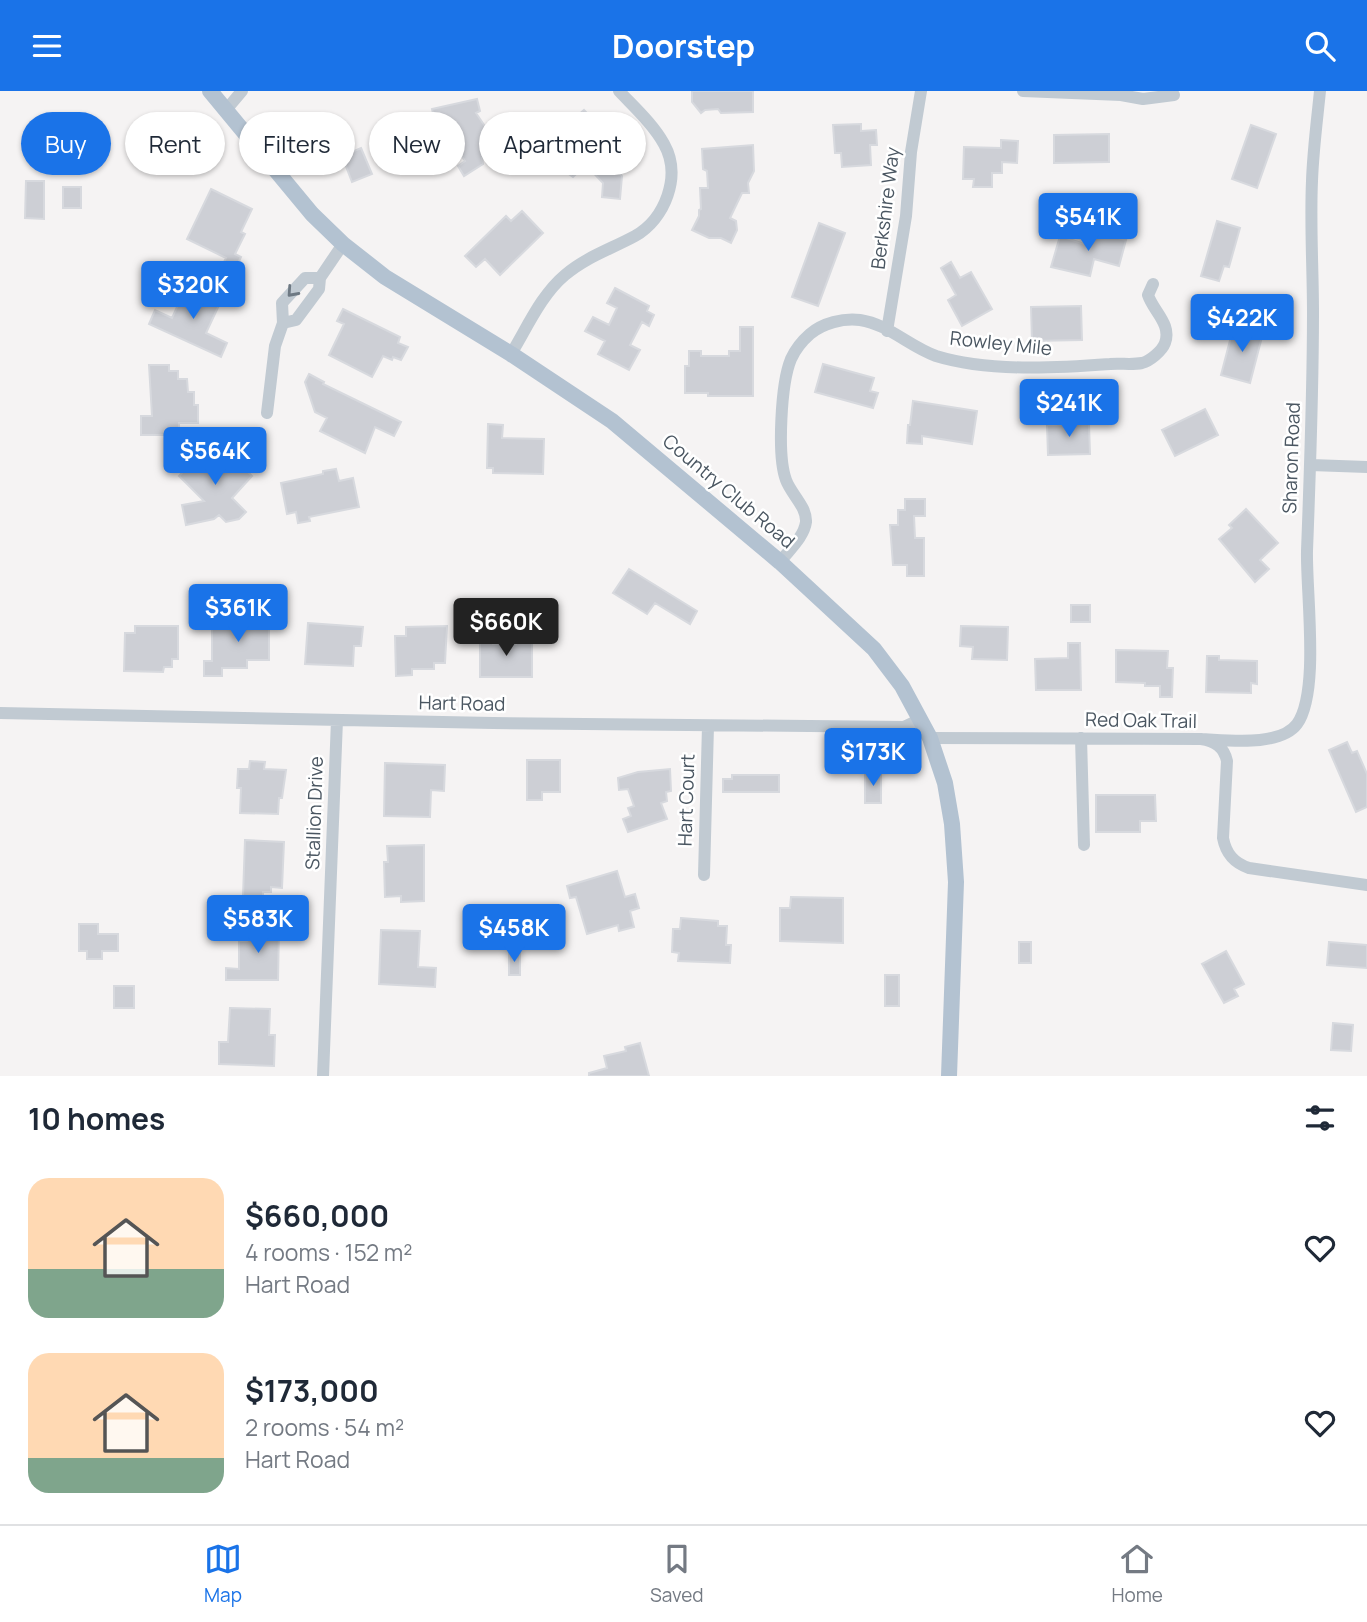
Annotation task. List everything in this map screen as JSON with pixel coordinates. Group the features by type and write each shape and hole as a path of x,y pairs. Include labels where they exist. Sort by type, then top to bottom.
{"main road":[{"name":"Country Club Road","path":"210,91 312,214 343,244 385,277 511,354 612,421 780,562 874,649 902,686 930,738 952,824 956,882 949,1076"}],"street":[{"path":"226,110 242,91"},
{"path":"511,354 557,282 586,259 650,226 665,202 671,172 666,147 657,133 619,91"},
{"name":"Berkshire Way","path":"887,331 906,216 921,91"},
{"path":"1023,91 1121,95 1143,100 1174,95"},
{"name":"Sharon Road","path":"1201,739 1273,739 1290,731 1302,713 1307,690 1312,181 1320,91"},
{"path":"283,323 296,320 319,289 320,278 343,244"},
{"path":"267,413 275,346 283,323 282,303 305,278 320,278"},
{"name":"Rowley Mile","path":"780,562 801,535 806,520 786,481 781,459 787,373 791,359 806,338 826,324 859,320 935,355 972,363 1056,368 1142,363 1158,353 1166,342 1166,326 1148,295 1153,284"},
{"path":"1311,465 1367,467"},
{"name":"Hart Road","path":"0,713 708,726 904,727 921,719"},
{"name":"Stallion Drive","path":"323,1076 337,720"},
{"name":"Hart Court","path":"704,875 708,726"},
{"name":"Red Oak Trail","path":"930,738 1201,739 1217,744 1226,756 1223,838 1226,850 1234,861 1250,868 1367,885"},
{"path":"1081,739 1084,845"}],"building":[{"path":"692,91 753,91 753,112 721,113 718,109 701,113 692,102"},
{"path":"477,99 480,111 476,113 479,117 479,167 463,175 465,112 433,112 432,109"},
{"path":"861,124 861,131 876,130 877,145 870,145 871,165 842,167 841,153 835,153 833,125"},
{"path":"1251,125 1276,134 1257,188 1232,179"},
{"path":"1109,134 1109,162 1054,163 1054,135"},
{"path":"1001,140 1018,141 1017,163 1002,162 1002,173 992,173 992,187 973,187 974,179 963,179 964,147 1001,148"},
{"path":"753,145 754,171 748,183 749,193 742,193 730,218 736,221 737,230 731,243 721,238 709,238 692,230 701,209 700,188 708,188 702,149"},
{"path":"361,148 370,175 352,182 349,175 355,175 355,151"},
{"path":"595,175 621,175 620,199 602,197 603,183"},
{"path":"26,181 44,181 44,219 25,218"},
{"path":"63,187 81,187 81,208 63,208"},
{"path":"211,189 252,209 241,232 245,234 235,254 241,257 232,276 220,270 226,258 187,239"},
{"path":"522,211 543,233 500,275 485,259 476,267 465,256 506,216 511,221"},
{"path":"1217,221 1240,228 1229,267 1224,266 1219,281 1201,276"},
{"path":"819,223 845,233 818,306 792,297"},
{"path":"1092,231 1126,240 1119,266 1094,259 1090,276 1051,267 1060,236 1088,245"},
{"path":"951,262 960,278 971,272 992,309 962,326 948,300 956,295 941,268"},
{"path":"187,285 221,301 206,333 227,343 221,357 149,324 155,310 172,318"},
{"path":"615,288 649,306 647,311 654,315 649,326 642,322 630,345 640,350 629,370 598,354 605,341 585,331 593,317 609,325 617,308 607,303"},
{"path":"1081,306 1082,340 1032,341 1031,307"},
{"path":"343,309 400,337 398,343 408,347 401,360 383,356 372,377 329,355 344,324 337,321"},
{"path":"1234,325 1263,333 1250,383 1221,375"},
{"path":"740,327 753,327 753,396 685,393 685,366 689,366 689,351 701,351 701,356 729,356 729,351 740,351"},
{"path":"823,364 874,378 870,391 878,393 873,408 815,392"},
{"path":"149,365 169,365 169,371 178,371 178,379 187,379 188,392 194,392 194,405 198,405 198,423 179,423 179,435 141,435 141,416 152,416"},
{"path":"309,374 324,382 323,384 401,422 394,436 375,427 365,453 320,431 327,418 315,412 305,382"},
{"path":"913,401 977,411 972,444 922,436 922,444 907,443"},
{"path":"1205,409 1218,435 1175,456 1162,430"},
{"path":"488,424 503,425 502,438 544,439 543,474 493,473 493,468 487,468"},
{"path":"1089,424 1090,454 1048,455 1047,425"},
{"path":"219,450 229,460 237,452 248,462 243,467 252,476 232,498 246,512 239,519 226,522 219,515 214,519 186,525 182,505 204,501 179,476 196,458 214,455"},
{"path":"336,469 339,481 353,478 359,507 309,517 310,521 298,523 296,512 287,514 281,483"},
{"path":"905,499 925,499 925,516 914,516 915,538 924,538 924,576 907,576 907,565 893,565 890,525 898,525 898,510 905,510"},
{"path":"1246,509 1278,543 1260,560 1269,569 1255,582 1219,539 1232,528 1229,525"},
{"path":"629,569 697,611 690,624 655,603 647,614 613,593"},
{"path":"1071,605 1090,605 1090,622 1071,622"},
{"path":"269,618 269,660 247,660 247,668 222,668 222,676 204,676 204,661 212,661 212,620"},
{"path":"308,623 363,627 361,646 354,646 353,666 305,664"},
{"path":"135,626 178,626 178,659 172,659 172,667 164,667 163,672 124,671 125,633 135,633"},
{"path":"447,626 445,663 434,663 434,669 412,669 412,675 396,676 395,636 406,636 406,627"},
{"path":"961,626 1008,627 1007,660 972,659 973,647 960,646"},
{"path":"516,634 527,634 527,643 532,643 532,677 480,677 480,637 493,637 493,644 516,644"},
{"path":"1068,643 1080,643 1081,690 1036,690 1035,659 1068,658"},
{"path":"1116,650 1168,651 1167,668 1173,668 1172,697 1160,697 1160,686 1116,682"},
{"path":"1207,656 1219,656 1219,660 1257,661 1257,684 1251,683 1251,693 1206,692"},
{"path":"1347,742 1352,753 1357,751 1367,774 1367,807 1356,812 1329,750"},
{"path":"527,760 560,760 560,792 542,792 542,800 527,800"},
{"path":"250,761 265,762 264,769 286,770 278,814 240,813 241,788 237,788 238,769 249,769"},
{"path":"385,763 445,765 444,791 431,790 430,817 384,816"},
{"path":"670,769 671,791 666,792 667,801 661,803 667,819 628,832 623,819 631,816 628,808 634,806 628,789 619,790 618,778 638,772"},
{"path":"865,773 881,773 881,803 865,803"},
{"path":"732,775 779,775 779,792 723,792 723,779 732,779"},
{"path":"1096,795 1155,795 1156,821 1140,821 1140,832 1096,832"},
{"path":"245,840 284,842 282,888 271,887 271,892 263,892 263,897 243,896"},
{"path":"424,845 424,901 401,902 401,896 385,897 384,862 388,862 387,846"},
{"path":"617,871 625,897 635,894 639,908 630,911 634,927 619,931 618,925 587,934 576,897 570,898 567,886"},
{"path":"791,897 843,898 843,943 780,941 780,908 790,908"},
{"path":"681,918 718,921 718,926 727,926 726,945 731,945 730,963 678,961 679,953 672,952 673,929 680,929"},
{"path":"252,923 279,927 278,980 226,980 226,968 239,969 239,941 247,941"},
{"path":"79,924 98,924 98,934 118,934 118,951 102,951 102,959 87,959 87,951 79,951"},
{"path":"381,930 420,931 418,967 436,968 435,987 379,984"},
{"path":"1019,942 1031,942 1031,963 1019,963"},
{"path":"1329,942 1367,945 1367,968 1327,965"},
{"path":"1226,951 1244,984 1234,989 1238,996 1224,1003 1202,964"},
{"path":"509,953 520,953 520,975 509,975"},
{"path":"885,975 899,975 899,1006 885,1006"},
{"path":"114,986 134,986 134,1008 114,1008"},
{"path":"230,1008 270,1009 269,1035 275,1035 274,1066 219,1064 219,1042 228,1042"},
{"path":"1333,1023 1353,1025 1351,1051 1331,1050"},
{"path":"640,1043 649,1076 589,1076 589,1073 607,1068 604,1056 626,1051 625,1047"}]}
